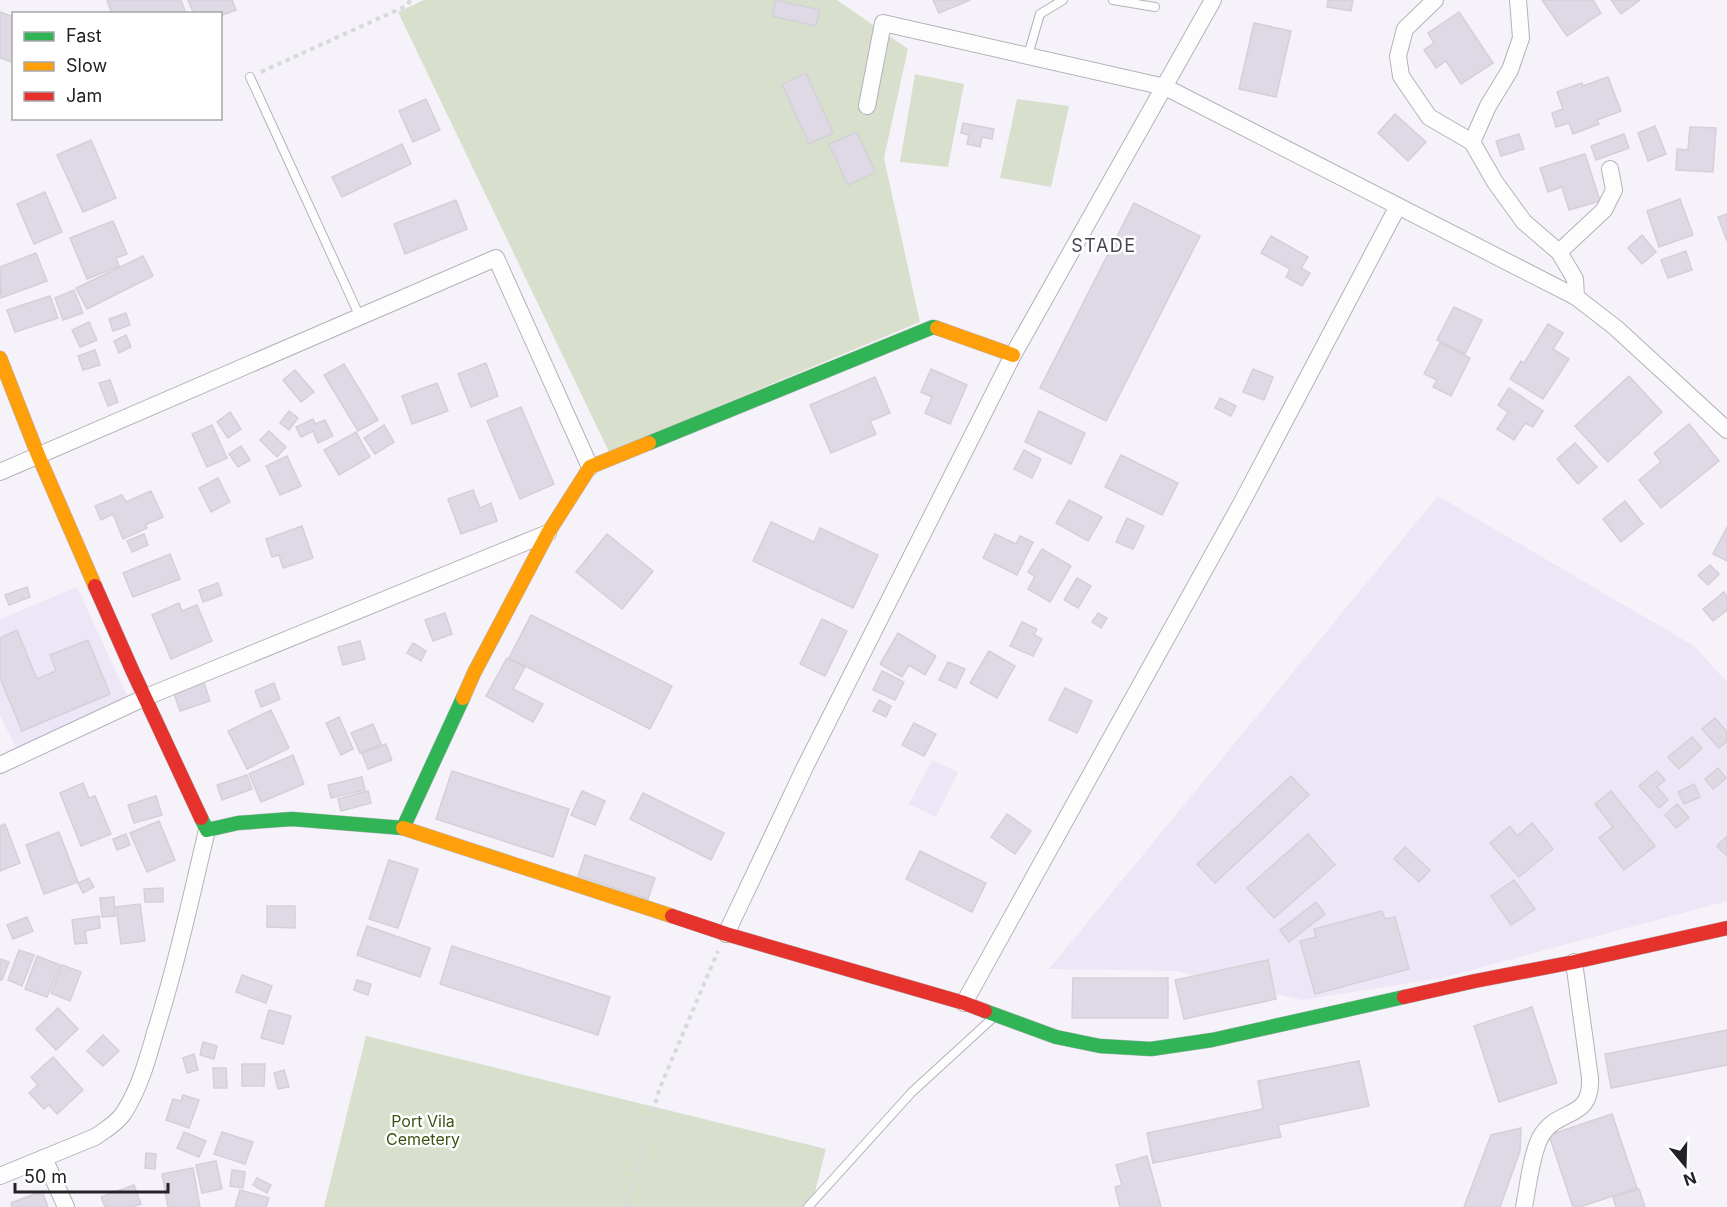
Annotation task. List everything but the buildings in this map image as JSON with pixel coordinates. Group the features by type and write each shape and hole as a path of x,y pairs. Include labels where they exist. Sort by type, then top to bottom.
{"street":[{"path":"726,933 810,757 1013,355 1213,0"},
{"path":"1435,0 1405,29 1398,56 1401,76 1429,117 1472,142 1495,182 1524,222 1559,252 1575,279 1576,297"},
{"path":"1472,142 1488,106 1510,70 1521,38 1518,0"},
{"path":"867,106 883,23 1165,87 1576,297 1616,328 1727,430"},
{"path":"1559,252 1604,210 1614,190 1610,170"},
{"path":"964,1003 1242,502 1398,206"},
{"path":"0,472 496,258 590,467"},
{"path":"403,828 474,673 548,533 590,467 933,327 1013,355"},
{"path":"0,358 38,455 133,672 207,830 170,986 134,1095 122,1116 95,1137 0,1176"},
{"path":"0,765 146,697 548,533"},
{"path":"207,830 238,822 292,819 403,828 726,933 964,1003 1056,1037 1100,1046 1151,1049 1212,1040 1727,928"},
{"path":"1524,1207 1540,1139 1552,1122 1578,1111 1590,1092 1574,962"},
{"path":"44,1158 66,1207"}],"lane":[{"path":"1028,55 1040,14 1063,0"},
{"path":"1113,0 1155,7"},
{"path":"250,77 360,318"},
{"path":"808,1207 912,1092 997,1014"}],"path":[{"path":"250,77 405,6 411,0"},
{"path":"626,1207 659,1090 726,933"}],"shaded area":[{"path":"1438,496 1694,646 1727,682 1727,901 1442,978 1302,1000 1176,971 1049,969"},
{"path":"77,587 128,698 17,750 0,715 0,619"},
{"path":"932,760 958,772 936,817 909,804"}],"green space":[{"path":"424,0 837,0 908,49 884,158 920,322 609,452 398,12"},
{"path":"915,74 964,84 948,167 900,162"},
{"path":"1017,99 1069,106 1051,187 1000,178"},
{"name":"Port Vila Cemetery","path":"366,1036 826,1149 811,1207 324,1207"}],"traffic: fast":[{"path":"649,443 933,327 937,328"},
{"path":"201,818 207,830 238,823 292,819 403,828 463,698"},
{"path":"985,1011 1056,1037 1100,1046 1151,1049 1212,1040 1404,997"}],"traffic: slow":[{"path":"937,328 1013,355"},
{"path":"0,358 38,455 95,586"},
{"path":"463,698 548,533 590,467 649,443"},
{"path":"403,828 672,916"}],"traffic: jam":[{"path":"95,586 201,818"},
{"path":"672,916 985,1011"},
{"path":"1404,997 1727,928"}],"district":[{"name":"STADE","path":"1104,246"}]}
